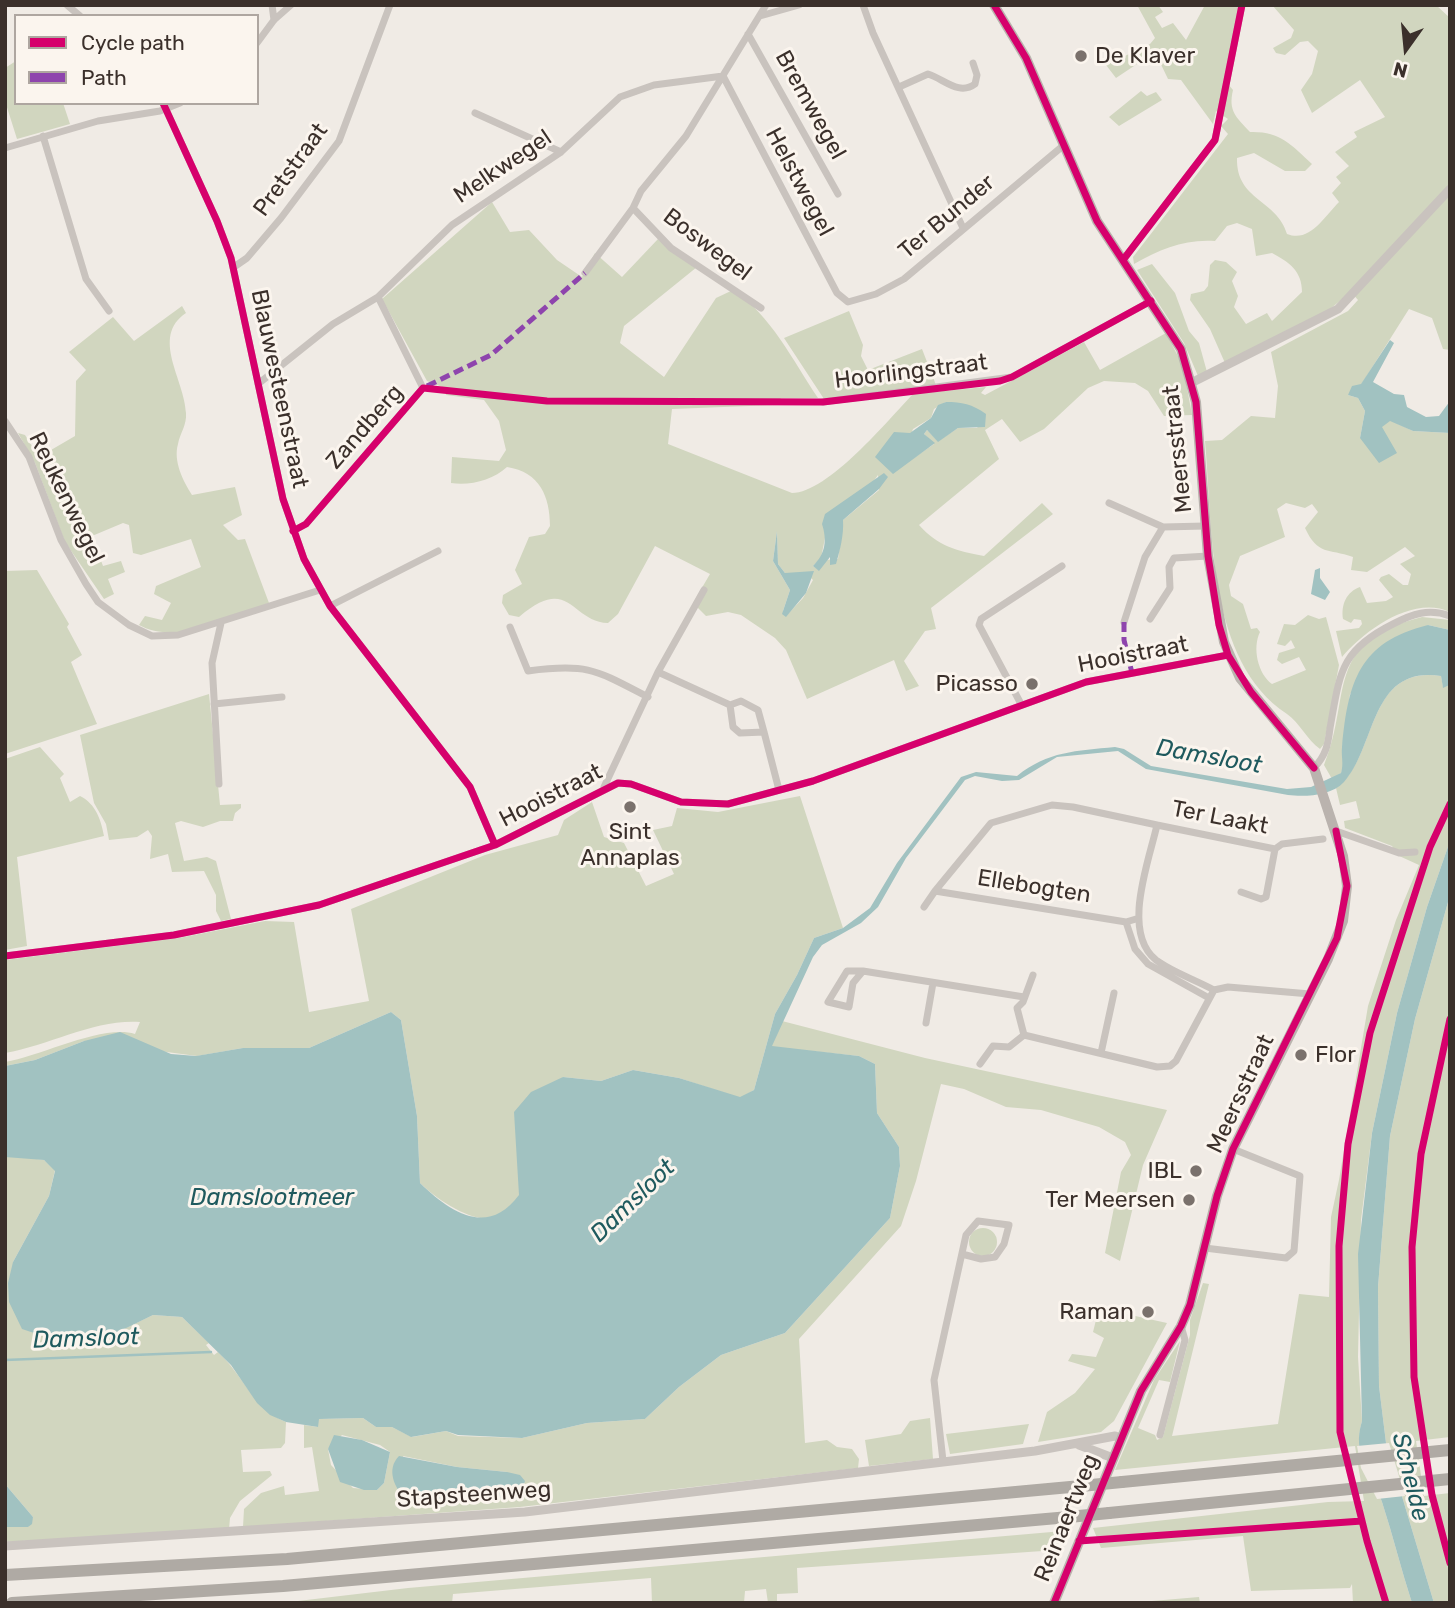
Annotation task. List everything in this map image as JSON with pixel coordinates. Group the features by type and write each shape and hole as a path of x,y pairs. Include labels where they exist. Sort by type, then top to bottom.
{"highway":[{"path":"5,1576 286,1559 1450,1450"},
{"path":"12,1603 283,1587 1069,1517 1450,1479"}],"main road":[{"name":"Meersstraat","path":"994,5 1026,58 1092,211 1181,349 1193,382 1208,556 1219,625 1227,655 1251,692 1314,768 1326,796 1346,872 1345,906 1337,938 1233,1149 1217,1196 1195,1289 1181,1325 1141,1391 1117,1448"},
{"name":"Reinaertweg","path":"1054,1603 1117,1448"}],"street":[{"path":"272,5 274,20"},
{"path":"259,40 274,20 290,5"},
{"name":"Pretstraat","path":"234,267 247,258 281,218 339,141 390,5"},
{"path":"585,273 633,208 637,197 686,136 766,5"},
{"path":"760,16 799,5"},
{"path":"863,5 963,228"},
{"path":"1123,260 1214,140 1242,5"},
{"name":"Bremwegel","path":"748,34 838,194"},
{"path":"898,87 928,74 956,88 971,87 977,75 973,63"},
{"name":"Melkwegel","path":"258,384 332,324 378,297 452,225 561,152 625,94 654,85 723,76"},
{"name":"Helstwegel","path":"723,76 837,293 848,302"},
{"path":"5,148 98,121 164,106"},
{"name":"Blauwesteenstraat","path":"164,106 218,221 234,267 283,499 293,531 330,606 470,787 495,845"},
{"path":"475,113 561,152"},
{"path":"43,136 86,279 109,311"},
{"name":"Ter Bunder","path":"848,302 876,294 904,279 1064,145"},
{"path":"1193,382 1338,309 1450,189"},
{"name":"Boswegel","path":"633,208 671,248 761,308"},
{"name":"Zandberg","path":"293,531 306,524 423,388 378,297"},
{"name":"Hoorlingstraat","path":"822,402 1012,377 1151,302"},
{"name":"Reukenwegel","path":"5,421 29,457 61,540 99,602 115,616 152,636 178,635 320,590"},
{"path":"1109,503 1163,527 1206,526"},
{"path":"1124,622 1145,557 1163,527"},
{"path":"330,606 438,551"},
{"path":"1150,619 1170,588 1168,567 1174,558 1208,556"},
{"path":"1021,704 979,625 981,619 1062,566"},
{"path":"604,788 658,672 704,590"},
{"path":"1314,768 1327,749 1342,667 1353,651 1378,632 1406,617 1432,611 1450,617"},
{"path":"219,784 212,663 221,623"},
{"path":"510,626 528,671 569,665 598,671 648,697"},
{"name":"Hooistraat","path":"5,956 174,934 246,922 319,905 495,845 558,816 604,788 618,783 631,784 681,802 728,804 813,781 1087,682 1227,655"},
{"path":"658,672 730,705 741,701 758,710 779,790"},
{"path":"214,704 282,697"},
{"path":"730,705 729,715 733,727 740,733 764,732"},
{"name":"Ellebogten","path":"924,907 991,823 1052,805 1157,825"},
{"path":"1157,825 1136,919 1145,946 1155,959 1214,990 1228,987 1310,995"},
{"name":"Ter Laakt","path":"1157,825 1275,849"},
{"path":"1336,831 1399,853 1415,852"},
{"name":"Ter Laakt","path":"1241,892 1261,899 1266,897 1275,849 1282,844 1323,839"},
{"name":"Ellebogten","path":"935,891 1126,922 1136,919"},
{"path":"1126,922 1135,949 1148,964 1209,998"},
{"path":"863,971 853,984 850,1007 828,1002 848,971 863,971 1024,997"},
{"path":"1017,1008 1033,975"},
{"path":"926,1023 933,983"},
{"path":"1024,1035 1157,1067 1170,1066 1176,1061 1214,990"},
{"path":"992,992 1010,998 1017,1008 1024,1035"},
{"path":"1101,1053 1114,993"},
{"path":"980,1063 993,1046 1009,1048 1024,1035"},
{"path":"1205,1248 1286,1258 1294,1251 1300,1176 1233,1149"},
{"path":"943,1461 934,1380 962,1254 970,1227 978,1222 1009,1226 1004,1244 995,1257 981,1259 962,1254"},
{"name":"Meersstraat","path":"1160,1435 1185,1340 1181,1325"},
{"name":"Stapsteenweg","path":"5,1546 525,1512 1077,1445 1115,1436 1117,1448 1077,1445"}],"green space":[{"path":"1137,5 1158,5 1163,12 1155,17 1162,28 1173,23 1186,40 1205,5 1239,5 1222,88 1228,84 1233,90 1232,109 1250,132 1277,136 1312,164 1305,171 1285,171 1254,153 1237,158 1238,172 1250,192 1275,213 1287,234 1295,236 1310,232 1339,202 1332,193 1341,183 1336,177 1349,166 1335,152 1357,137 1354,132 1385,117 1360,80 1312,113 1301,90 1312,74 1318,51 1308,41 1300,42 1285,55 1276,53 1273,48 1291,38 1294,30 1272,5 1436,5 1450,18 1450,350 1443,349 1432,318 1409,309 1361,385 1348,395 1358,398 1365,411 1360,438 1390,420 1413,431 1450,433 1450,612 1421,608 1391,618 1363,636 1342,657 1336,631 1359,628 1362,624 1361,620 1354,619 1351,623 1343,619 1344,604 1348,596 1360,587 1367,603 1386,601 1393,597 1379,580 1389,574 1403,585 1408,585 1411,574 1400,564 1415,556 1405,547 1367,572 1351,570 1353,557 1324,550 1310,537 1305,528 1318,512 1312,504 1305,508 1286,503 1277,509 1285,537 1240,556 1229,585 1231,596 1243,604 1251,629 1257,628 1260,632 1258,660 1263,674 1272,684 1306,670 1299,657 1282,664 1277,660 1279,653 1295,648 1291,640 1285,646 1277,644 1284,624 1295,625 1308,615 1319,619 1326,617 1339,665 1324,744 1320,749 1292,718 1261,691 1242,662 1228,628 1213,553 1205,441 1222,440 1251,416 1275,418 1278,386 1271,352 1348,311 1358,300 1351,292 1325,313 1225,363 1210,329 1190,300 1191,294 1204,291 1208,286 1210,265 1215,260 1226,262 1237,272 1232,281 1238,296 1234,307 1246,324 1267,313 1272,321 1302,292 1300,278 1293,268 1272,253 1256,256 1252,229 1237,223 1227,226 1215,241 1173,246 1134,264 1133,257 1228,134 1221,126 1228,119 1216,111 1213,124 1181,80 1168,79 1155,52 1116,78 1106,65 1150,44 1155,38"},
{"path":"14,62 14,105 64,105 70,124 17,139 5,101 5,68"},
{"path":"1141,91 1147,96 1156,92 1162,100 1119,126 1109,117"},
{"path":"492,202 510,232 529,230 557,260 582,277 595,253 622,277 658,239 697,267 624,326 620,343 664,377 716,298 733,290 747,300 770,325 818,398 781,398 775,405 672,409 668,444 792,493 807,490 840,469 913,394 986,387 981,393 985,395 1084,342 1100,370 1166,333 1183,366 1192,415 1164,416 1148,391 1135,383 1104,381 1088,388 1044,429 1020,442 1002,419 985,430 999,459 919,525 933,538 948,546 984,556 1042,503 1053,514 931,608 936,629 925,631 904,661 919,686 906,691 894,660 807,699 786,650 775,638 741,615 728,612 706,616 693,603 710,574 655,546 618,614 608,623 596,621 560,599 549,599 519,617 509,615 502,603 503,595 522,584 515,570 529,537 545,534 550,526 545,496 528,474 507,467 481,481 451,483 452,457 499,461 506,450 499,421 484,400 446,395 445,388 427,381 382,299","holes":["946,402 978,428 958,428 938,441 927,430 924,434 934,444 899,468 913,429 931,418 934,409","878,475 879,490 843,520 838,559 825,560 819,570 813,566 821,558 826,533 848,500 873,482","777,531 778,564 785,573 806,573 813,580 803,598 786,616 783,611 790,590 773,561"]},
{"path":"1152,264 1175,293 1189,331 1199,343 1207,372 1198,376 1184,343 1137,270"},
{"path":"182,306 186,313 176,323 170,346 186,413 177,450 180,471 192,495 235,487 242,515 223,525 238,540 245,539 269,603 205,627 188,631 154,631 139,625 145,616 162,620 171,603 154,594 156,586 201,567 191,539 141,555 133,553 129,525 123,523 92,536 103,566 121,561 125,572 108,579 114,594 104,599 65,542 35,463 18,433 25,435 39,457 75,436 76,381 86,370 69,352 113,317 134,341"},
{"path":"849,311 863,345 861,356 868,370 922,349 936,385 824,399 784,338"},
{"path":"37,570 69,624 67,627 82,655 71,662 97,724 5,754 5,571"},
{"path":"1422,617 1450,620 1450,630 1428,625 1350,694 1342,750 1344,764 1341,773 1332,779 1324,765 1346,674 1355,656 1369,641 1390,628"},
{"path":"1450,672 1450,841 1427,907 1397,1013 1372,1133 1361,1220 1358,1357 1362,1421 1360,1444 1382,1502 1412,1603 1353,1603 1352,1584 1350,1588 1251,1591 1243,1536 1101,1548 1093,1528 1328,1502 1364,1501 1355,1446 1115,1470 1154,1380 1180,1341 1170,1382 1159,1380 1138,1428 1155,1435 1157,1440 1163,1437 1190,1335 1190,1320 1203,1283 1209,1284 1172,1436 1278,1424 1299,1294 1329,1297 1331,1217 1368,1006 1396,920 1419,865 1397,855 1392,846 1345,828 1344,821 1360,818 1356,801 1340,805 1336,788 1350,774 1385,698 1398,684 1416,676 1441,676 1443,687"},
{"path":"209,694 220,805 241,804 241,808 235,813 233,821 220,821 203,827 181,821 175,823 184,861 207,857 216,861 231,919 221,921 216,911 216,895 204,871 172,872 168,854 150,859 152,836 148,830 137,837 109,840 106,824 94,803 80,735"},
{"path":"40,747 64,774 60,778 70,802 80,796 94,808 104,836 17,857 27,946 5,950 5,759"},
{"path":"800,796 843,928 814,938 775,1014 754,1090 740,1098 679,1078 633,1070 601,1081 563,1077 521,1170 519,1197 510,1211 498,1217 485,1219 471,1216 442,1201 420,1183 417,1116 401,1020 391,1012 309,1048 243,1048 197,1056 84,1041 35,1060 5,1066 5,1062 89,1037 121,1032 135,1034 140,1022 106,1024 5,1053 5,960 179,938 265,921 294,922 309,1012 369,1001 351,909 485,855 558,835 564,820 592,802 604,837 624,843 646,886 674,874 653,830 672,826 677,808 718,812"},
{"path":"1450,895 1450,1437 1416,1441 1424,1496 1450,1493 1450,1603 1434,1603 1386,1443 1379,1386 1378,1287 1390,1136 1415,1019"},
{"path":"782,1021 925,1058 1167,1110 1143,1165 1120,1261 1105,1253 1121,1172 1131,1155 1125,1142 1099,1127 1041,1110 1006,1107 964,1089 941,1084 916,1181 901,1226 799,1339 805,1443 827,1440 837,1447 852,1449 859,1459 858,1468 520,1507 243,1527 244,1509 261,1493 284,1486 285,1495 319,1491 312,1447 304,1448 304,1425 318,1427 318,1419 363,1418 376,1427 392,1427 412,1437 446,1431 458,1436 522,1438 587,1423 645,1419 679,1387 721,1355 785,1333 890,1218 900,1166 899,1147 877,1113 875,1064 859,1056 771,1047","holes":["342,1435 380,1445 390,1452 384,1483 377,1490 353,1488 331,1465 328,1449","403,1456 457,1467 507,1472 509,1498 413,1500"]},
{"path":"5,1157 44,1160 55,1170 49,1196 13,1262 40,1335 115,1333 153,1315 182,1317 209,1343 206,1345 214,1355 218,1352 227,1361 257,1400 286,1422 285,1443 281,1448 241,1450 243,1472 270,1471 272,1475 240,1501 230,1518 229,1529 5,1542 5,1527 28,1527 33,1517 5,1484"},
{"path":"983,1228 993,1232 997,1242 993,1252 983,1256 973,1252 969,1242 973,1232"},
{"path":"1099,1308 1167,1323 1114,1421 1101,1432 1038,1442 1047,1412 1075,1393 1095,1369 1068,1361 1072,1354 1096,1357 1104,1338 1093,1332"},
{"path":"930,1418 933,1459 869,1466 865,1440 901,1434 910,1421"},
{"path":"1029,1424 1023,1444 950,1454 946,1434"},
{"path":"1063,1531 1057,1550 797,1568 798,1593 777,1594 777,1603 768,1603 766,1589 745,1591 744,1603 652,1603 651,1578 453,1594 452,1603 281,1603 408,1588"},
{"path":"1199,1597 1200,1603 1140,1602"}],"water":[{"path":"1390,340 1394,343 1373,382 1394,394 1404,395 1407,407 1426,417 1439,416 1450,401 1450,433 1413,431 1390,421 1382,427 1397,453 1379,463 1360,438 1365,411 1358,398 1348,395 1352,386 1361,384"},
{"path":"946,402 967,404 986,414 985,427 958,428 938,442 927,430 924,434 935,443 893,474 875,457 894,432 910,433 931,418 938,405"},
{"path":"884,473 888,477 879,489 843,520 836,564 830,565 830,557 819,571 813,566 821,556 824,546 822,524 825,514"},
{"path":"777,531 778,564 785,573 814,571 806,593 786,617 782,614 790,590 773,561"},
{"path":"1320,568 1320,578 1330,592 1325,600 1311,594 1315,570"},
{"name":"Damslootmeer","path":"1428,625 1450,630 1449,685 1443,688 1441,676 1418,676 1401,683 1388,695 1378,711 1355,766 1344,782 1325,793 1288,795 1146,769 1118,751 1057,757 1019,780 1002,781 975,776 965,780 906,858 878,907 861,923 822,945 813,957 772,1046 859,1056 875,1064 877,1113 899,1147 900,1166 890,1218 785,1333 721,1355 679,1387 645,1419 587,1423 522,1438 458,1435 446,1431 411,1437 392,1427 376,1427 363,1418 319,1419 318,1427 286,1422 270,1415 257,1403 231,1365 182,1317 153,1315 116,1333 40,1335 22,1329 9,1302 8,1283 13,1262 49,1196 55,1171 44,1160 5,1157 5,1066 35,1060 84,1041 120,1032 171,1054 196,1056 243,1048 309,1048 391,1012 401,1020 417,1116 420,1183 457,1211 482,1218 495,1215 507,1208 519,1195 514,1112 531,1092 563,1077 601,1081 633,1070 679,1078 740,1097 754,1090 775,1014 814,938 843,928 870,908 897,863 961,777 976,772 1017,776 1051,757 1075,751 1115,747 1124,749 1151,766 1287,789 1311,787 1341,773 1348,703 1361,668 1386,642 1405,632"},
{"name":"Schelde","path":"1450,841 1450,895 1415,1019 1390,1136 1378,1287 1379,1386 1386,1443 1434,1603 1412,1603 1382,1502 1364,1463 1359,1444 1362,1421 1358,1254 1372,1133 1397,1013 1427,907"},
{"path":"334,1435 362,1440 390,1452 384,1483 377,1490 364,1490 340,1482 328,1449"},
{"path":"399,1456 457,1467 507,1472 520,1475 525,1481 522,1490 509,1498 406,1499 398,1489 392,1472"},
{"path":"5,1484 33,1517 32,1524 28,1527 5,1527"}],"pier":[{"path":"1389,1443 1405,1496 1377,1499 1361,1468 1357,1446"}],"waterway":[{"name":"Damsloot","path":"5,1360 211,1352"}],"marked path":[{"path":"427,386 491,355 585,273"},
{"path":"1124,622 1124,640 1132,673"}],"cycle path":[{"path":"994,5 1026,58 1097,221 1181,349 1196,402 1208,556 1219,625 1228,655 1251,692 1314,768"},
{"path":"1123,260 1215,140 1242,5"},
{"path":"164,105 231,258 283,499 304,559 330,606 470,787 495,845"},
{"path":"293,531 306,524 423,388 547,401 823,402 1000,381 1151,301"},
{"path":"5,956 174,935 319,905 495,845 618,783 631,784 681,802 728,804 813,781 1086,682 1228,655"},
{"path":"1386,1603 1367,1541 1340,1432 1339,1246 1348,1144 1370,1033 1430,847 1450,804"},
{"path":"1054,1603 1141,1391 1181,1326 1190,1305 1217,1196 1233,1149 1337,938 1347,886 1336,831"},
{"path":"1450,1019 1421,1154 1412,1247 1414,1377 1432,1495 1450,1563"},
{"path":"1079,1541 1362,1521"}],"place":[{"name":"De Klaver","path":"1081,56"},
{"name":"Picasso","path":"1032,684"},
{"name":"Sint Annaplas","path":"630,807"},
{"name":"Flor","path":"1301,1055"},
{"name":"IBL","path":"1196,1171"},
{"name":"Ter Meersen","path":"1189,1200"},
{"name":"Raman","path":"1148,1312"}]}
